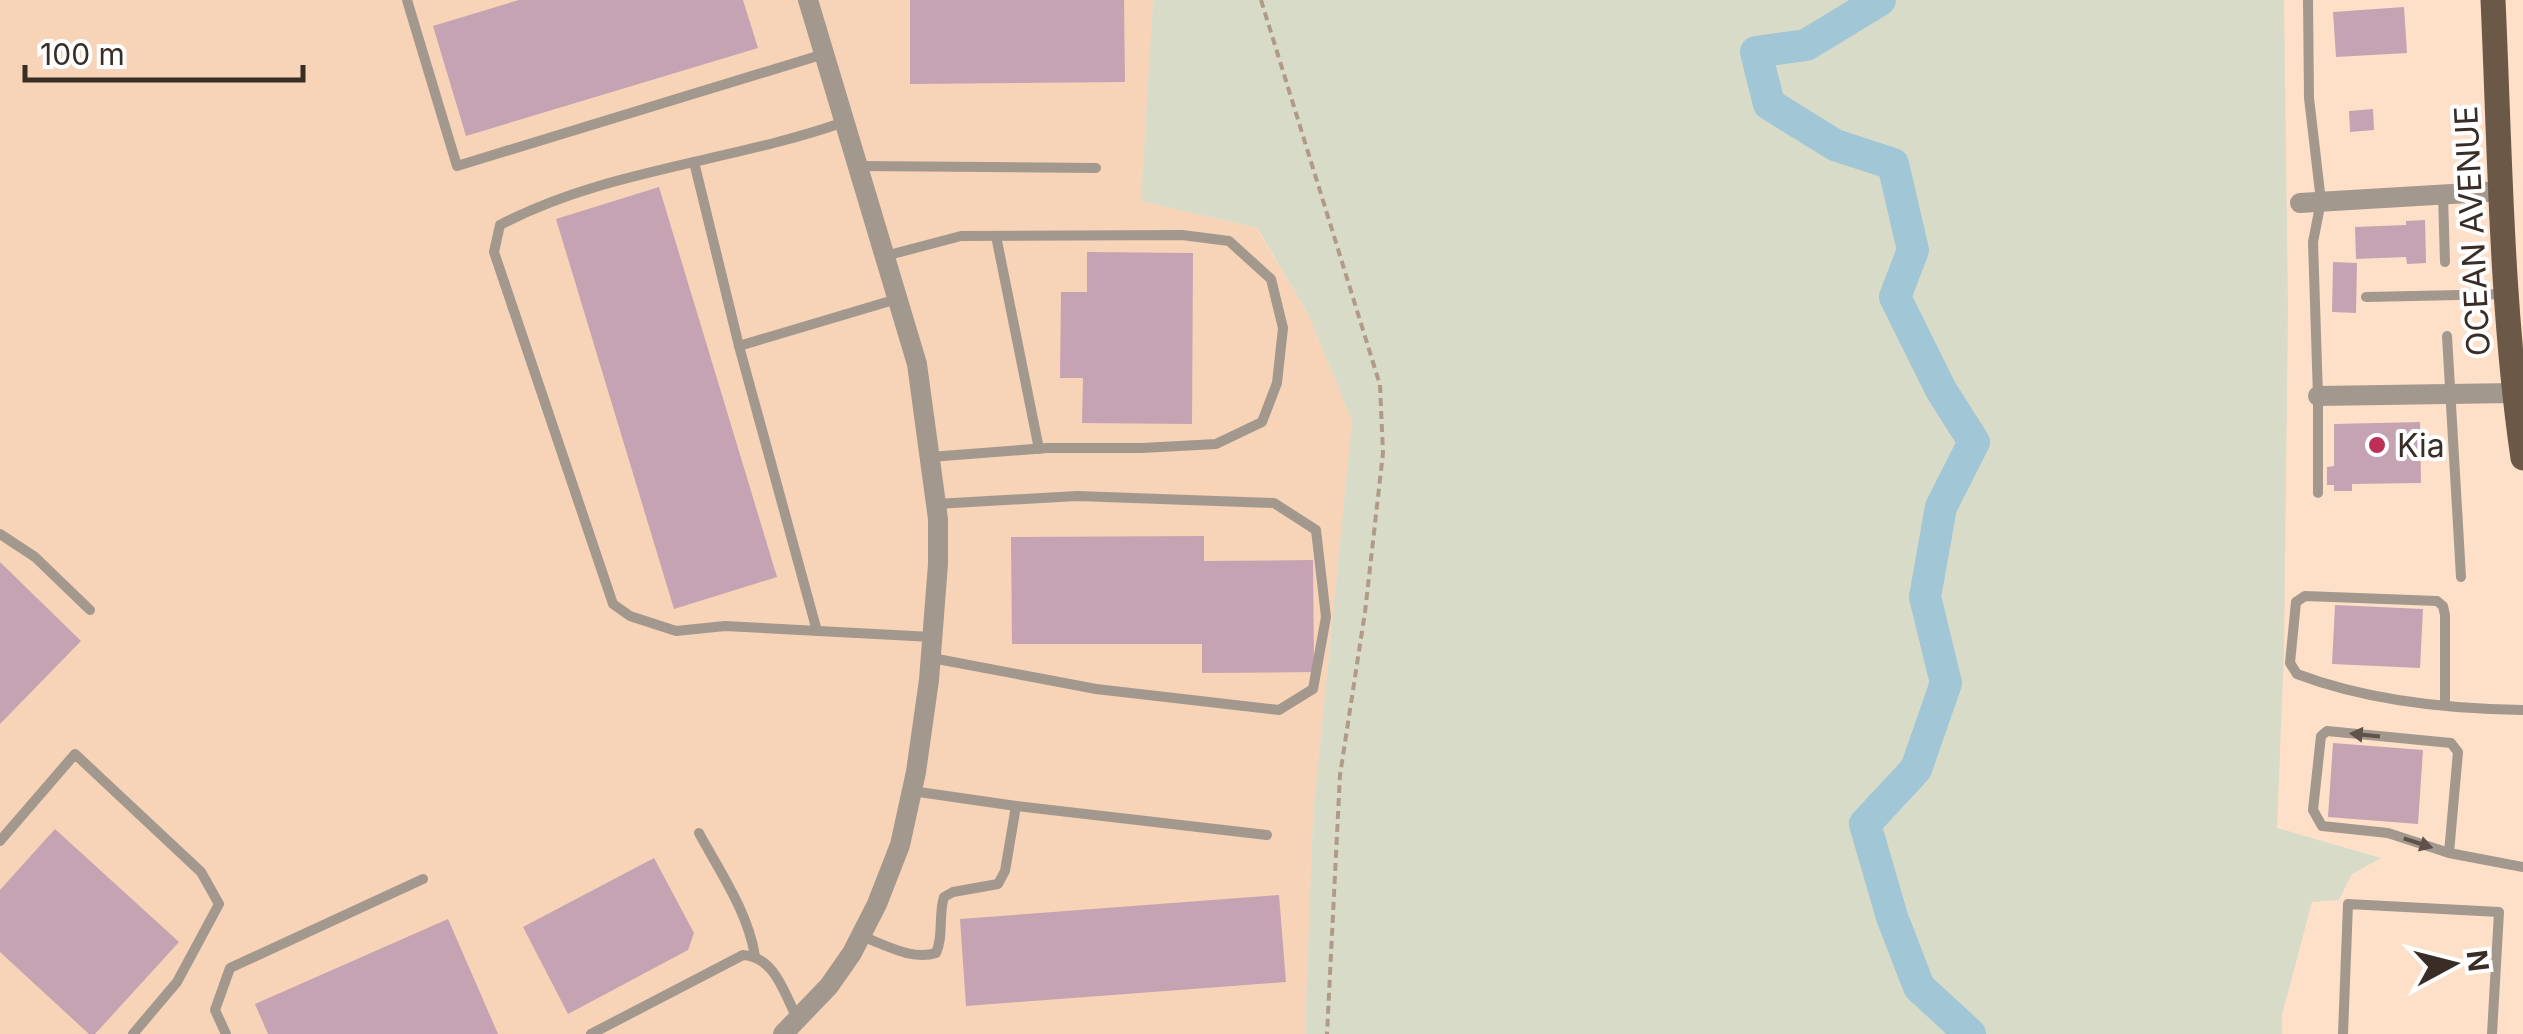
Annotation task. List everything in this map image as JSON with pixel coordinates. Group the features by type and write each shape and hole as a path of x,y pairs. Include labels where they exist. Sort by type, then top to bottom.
{"main road":[{"name":"OCEAN AVENUE","path":"2493,0 2507,294 2523,458"}],"street":[{"path":"796,1029 830,986 861,936 900,845 912,792 932,647 938,564 936,504 917,364 808,0"},
{"path":"2311,202 2502,191"},
{"path":"2318,396 2514,393"}],"lane":[{"path":"407,0 457,166 824,54"},
{"path":"2308,0 2318,493"},
{"path":"844,122 801,138 573,195 500,226 494,252 613,604 630,616 676,631 725,626 817,631 932,647 1096,690 1279,710 1313,688 1326,616 1316,530 1274,503 1077,496 936,504"},
{"path":"694,162 817,631"},
{"path":"858,166 1096,168"},
{"path":"2443,194 2445,262"},
{"path":"884,256 961,236 1182,235 1229,241 1271,279 1283,328 1277,383 1262,422 1216,444 1039,449 930,457"},
{"path":"996,236 1039,449"},
{"path":"2366,297 2507,294"},
{"path":"740,346 898,299"},
{"path":"2447,336 2461,577"},
{"path":"0,534 35,557 90,610"},
{"path":"2445,706 2446,615 2437,601 2304,596 2296,602 2290,663 2297,674 2368,696 2445,706 2523,710"},
{"path":"2449,852 2458,752 2450,743 2328,732 2320,736 2313,810 2322,826 2388,833 2449,852 2523,867"},
{"path":"0,840 74,754 201,872 219,904 176,982 133,1034"},
{"path":"912,792 1268,834"},
{"path":"861,936 912,954 936,953 941,942 940,907 944,897 998,884 1005,871 1016,806"},
{"path":"699,833 742,912 752,934 755,956"},
{"path":"226,1034 216,1010 230,968 422,878"},
{"path":"2343,1034 2348,904 2499,912 2492,1034"},
{"path":"590,1034 742,955 755,956 769,965 796,1029"}],"path":[{"path":"1260,0 1380,385 1383,453 1365,612 1340,775 1327,1034"}],"shaded area":[{"path":"0,0 1153,0 1141,201 1256,228 1308,314 1352,421 1313,816 1305,1034 0,1034"}],"green space":[{"path":"1153,0 2284,0 2288,309 2284,650 2277,828 2381,858 2352,874 2339,900 2312,902 2282,1015 2282,1034 1305,1034 1313,816 1352,421 1308,314 1257,228 1141,201"}],"building":[{"path":"519,0 743,0 758,48 466,136 433,26"},
{"path":"910,0 1124,0 1125,82 910,84"},
{"path":"2404,7 2407,53 2336,57 2333,12"},
{"path":"2373,109 2374,130 2350,132 2349,111"},
{"path":"659,187 777,577 674,609 556,219"},
{"path":"2425,220 2426,263 2407,264 2406,257 2356,259 2355,227 2406,225 2406,221"},
{"path":"1087,252 1193,253 1192,424 1082,423 1083,378 1060,378 1061,292 1087,292"},
{"path":"2333,262 2357,263 2356,313 2332,312"},
{"name":"Kia","path":"2420,422 2421,483 2352,484 2352,491 2334,491 2334,485 2327,485 2327,467 2334,466 2334,424"},
{"path":"1204,536 1204,561 1313,560 1314,672 1202,673 1202,644 1012,644 1011,537"},
{"path":"0,562 81,641 0,724"},
{"path":"2335,605 2423,609 2420,668 2332,664"},
{"path":"2333,743 2423,750 2418,824 2328,817"},
{"path":"55,829 179,942 95,1034 89,1034 0,952 0,890"},
{"path":"654,858 694,933 688,950 568,1014 523,927"},
{"path":"1279,895 1286,982 966,1006 960,919"},
{"path":"448,919 498,1034 268,1034 255,1004"}],"waterway":[{"path":"1880,0 1806,45 1756,52 1769,104 1835,145 1893,164 1913,250 1895,297 1941,390 1974,442 1941,507 1925,597 1946,683 1916,769 1865,824 1892,917 1919,987 1970,1034"}],"place":[{"name":"Kia","path":"2377,445"}]}
